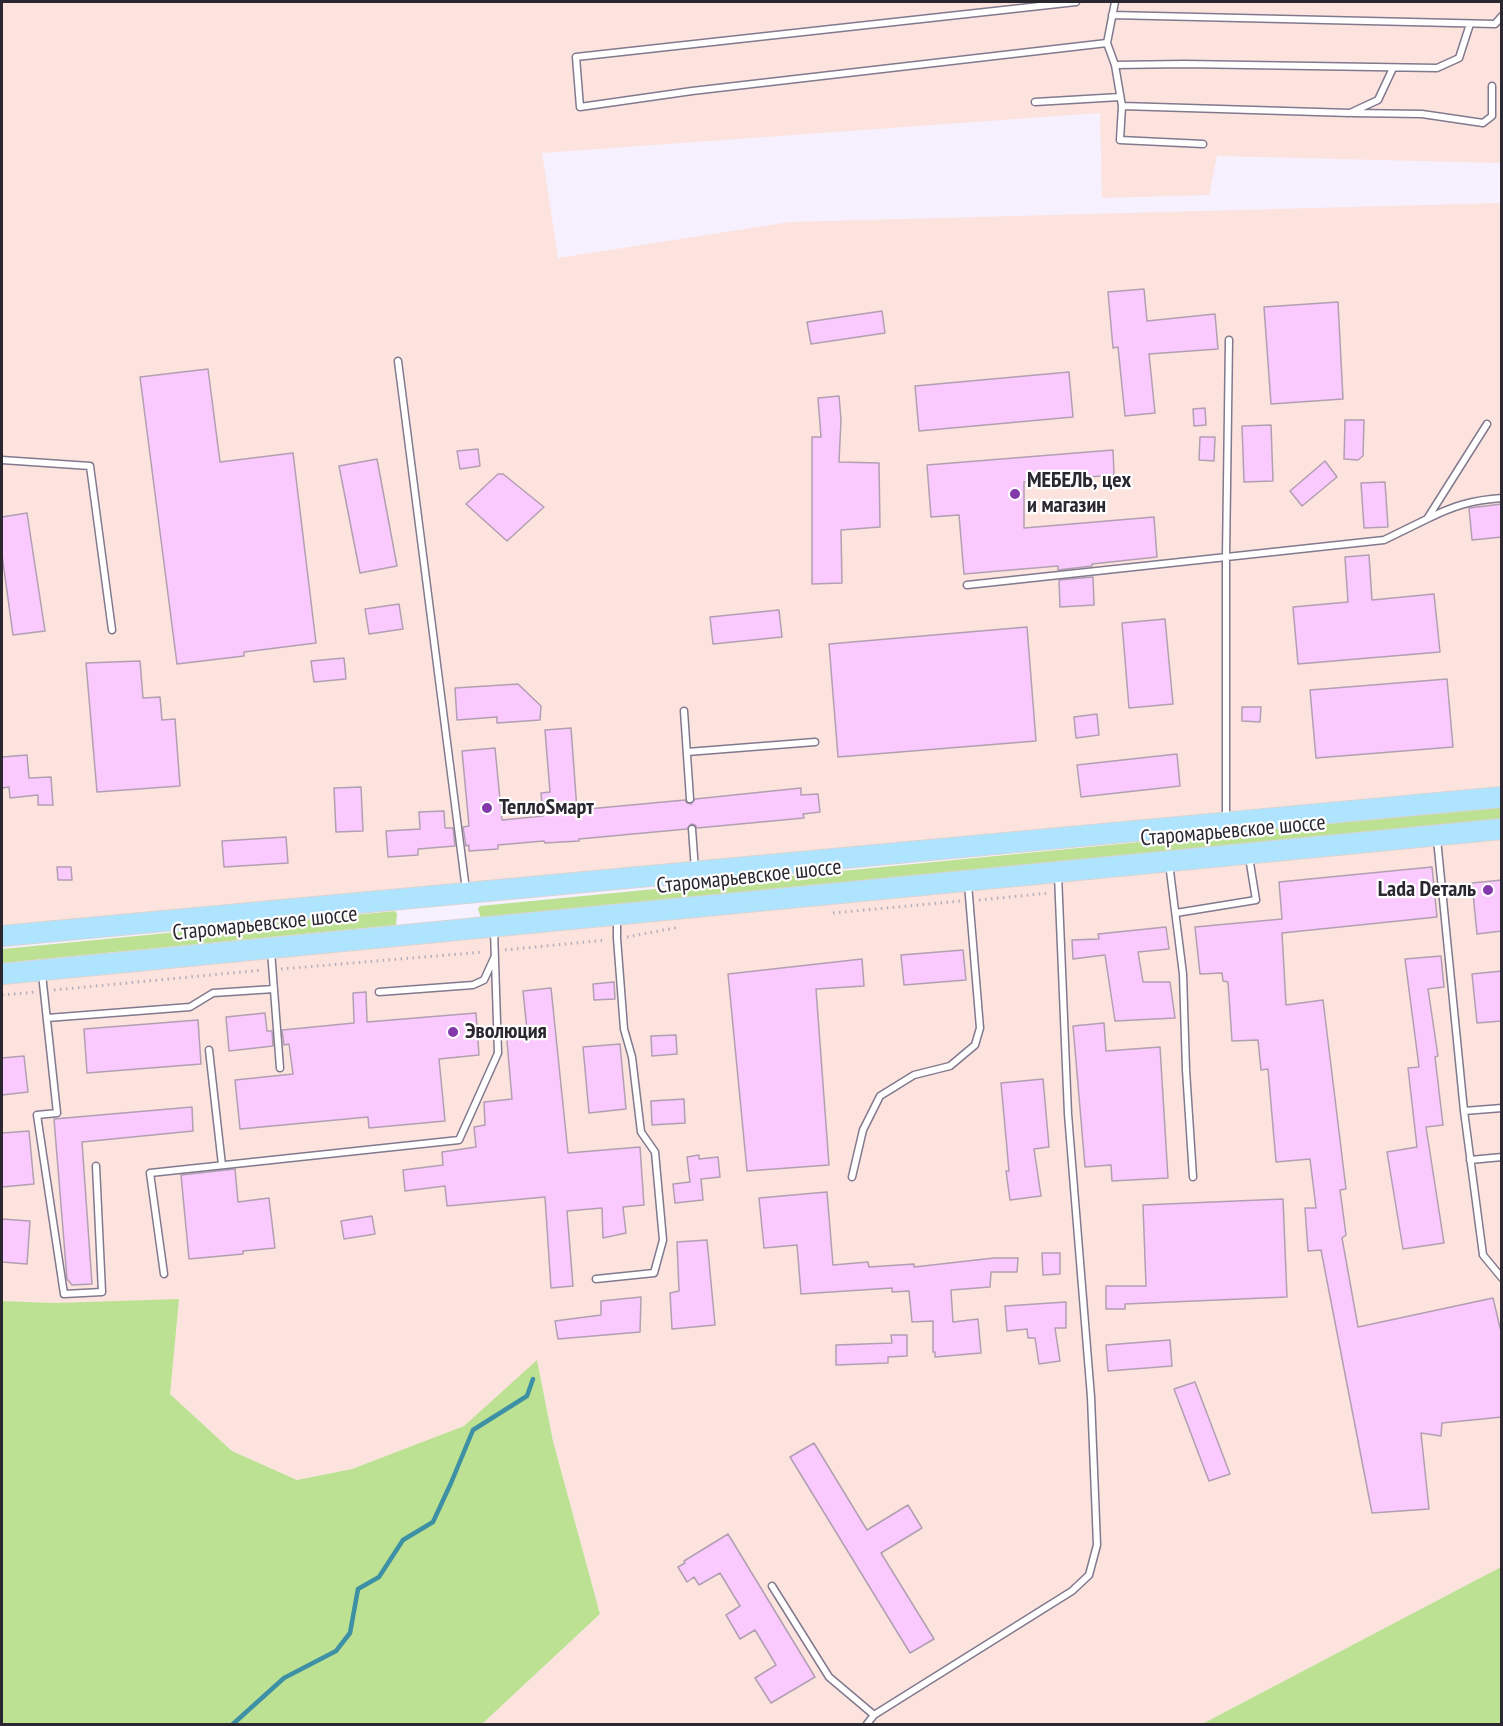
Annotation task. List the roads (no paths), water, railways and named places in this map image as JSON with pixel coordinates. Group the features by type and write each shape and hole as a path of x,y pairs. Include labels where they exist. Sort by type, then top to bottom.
{"main road":[{"name":"Старомарьевское шоссе","path":"2,936 1502,797"},
{"name":"Старомарьевское шоссе","path":"2,974 1502,829"},
{"path":"437,897 441,930"}],"lane":[{"path":"1076,2 576,57 580,107 703,90 1107,43"},
{"path":"1115,2 1107,43 1115,65 1122,106 1120,140 1203,144"},
{"path":"1112,15 1470,24 1495,24 1502,16"},
{"path":"1115,65 1184,64 1437,69 1459,58 1470,24"},
{"path":"1350,113 1378,100 1393,68"},
{"path":"1122,106 1422,114 1483,123 1492,116 1492,86"},
{"path":"1035,102 1120,97"},
{"path":"1226,822 1229,340"},
{"path":"398,361 466,894"},
{"path":"1427,519 1487,424"},
{"path":"2,460 90,466 112,630"},
{"path":"967,585 1384,540 1451,507 1477,500 1502,498"},
{"path":"684,711 690,799"},
{"path":"687,752 815,742"},
{"path":"692,829 695,871"},
{"path":"1437,835 1464,1111 1483,1255 1502,1278"},
{"path":"1176,913 1256,900 1248,853"},
{"path":"1169,861 1184,974 1186,1070 1193,1177"},
{"path":"867,1725 874,1715 1072,1591 1089,1575 1097,1545 1091,1397 1068,1114 1058,871"},
{"path":"852,1177 863,1131 880,1096 914,1076 950,1065 975,1045 980,1028 968,880"},
{"path":"596,1279 654,1273 663,1240 655,1152 641,1132 632,1057 624,1029 617,914"},
{"path":"164,1274 150,1173 459,1140 498,1053 494,926"},
{"path":"271,947 280,1068"},
{"path":"380,992 473,985 484,980 495,951"},
{"path":"42,970 57,1113 37,1115 64,1294 102,1292 96,1166"},
{"path":"47,1018 190,1007 213,993 274,989"},
{"path":"209,1050 222,1165"},
{"path":"1464,1111 1502,1108"},
{"path":"1470,1160 1502,1157"},
{"path":"772,1586 829,1677 874,1715"}],"waterway":[{"path":"233,1724 284,1678 336,1651 350,1633 358,1589 379,1577 403,1540 433,1522 473,1430 527,1396 533,1379"}],"place":[{"name":"МЕБЕЛЬ, цех и магазин","path":"1015,494"},
{"name":"ТеплоSмарт","path":"487,808"},
{"name":"Lada Dеталь","path":"1488,890"},
{"name":"Эволюция","path":"453,1032"}]}
